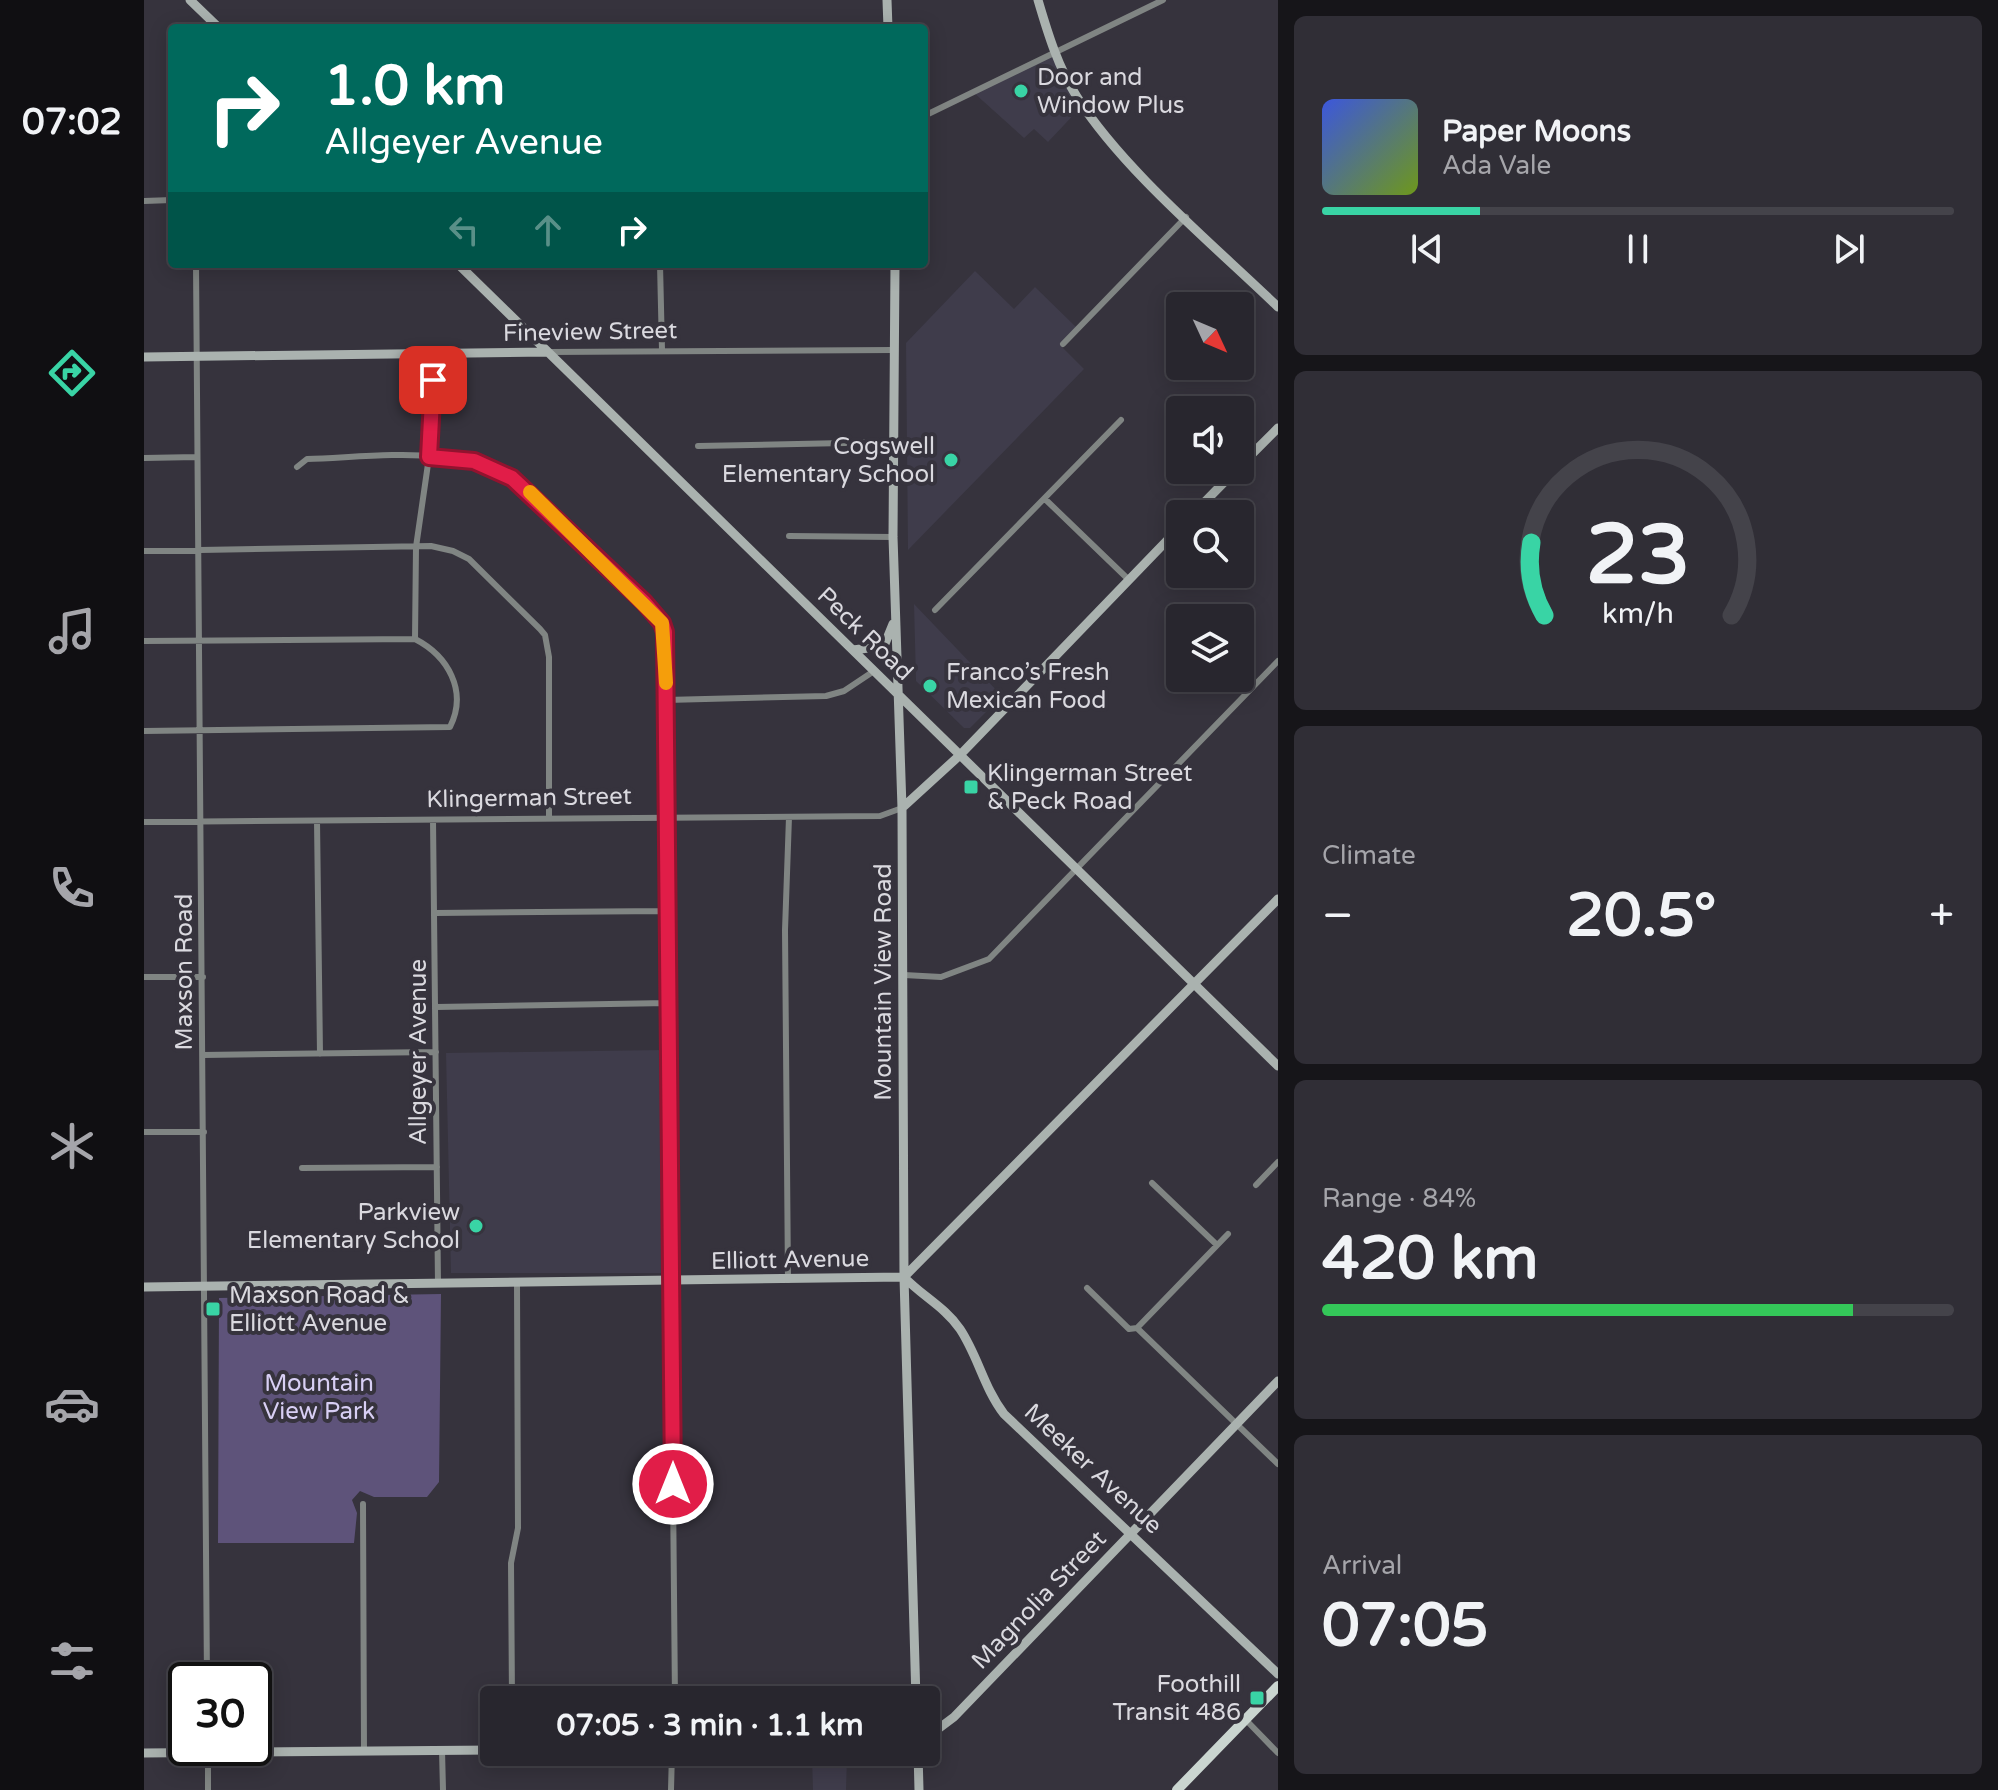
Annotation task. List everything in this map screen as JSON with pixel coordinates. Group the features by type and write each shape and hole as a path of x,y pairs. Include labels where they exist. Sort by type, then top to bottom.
{"main road":[{"path":"1177,1790 1278,1686"}],"street":[{"path":"190,0 215,24"},
{"path":"887,0 888,24"},
{"path":"1038,0 1054,51 1088,114 1186,217 1278,307"},
{"path":"928,114 1163,0"},
{"path":"144,201 168,200"},
{"path":"1063,344 1186,217"},
{"name":"Maxson Road","path":"196,268 202,731 207,1662"},
{"name":"Peck Road","path":"462,268 1278,1066"},
{"path":"660,268 662,350"},
{"name":"Mountain View Road","path":"895,268 893,537 902,808 904,1277 916,1686"},
{"name":"Fineview Street","path":"144,357 893,350"},
{"path":"415,639 416,547 429,457 434,355"},
{"path":"935,610 1121,420"},
{"path":"1254,452 1278,428"},
{"path":"698,446 892,442"},
{"path":"144,458 197,457"},
{"path":"297,467 307,459 429,457 474,461 512,478 644,602 662,623 665,632 675,1686"},
{"path":"1207,500 1222,484"},
{"path":"1046,500 1129,580"},
{"path":"789,536 893,537"},
{"path":"902,808 960,755 1166,542"},
{"path":"144,551 431,546 462,554 545,635 549,657 549,817"},
{"path":"853,650 884,646 896,613"},
{"path":"144,641 415,639 433,649 447,664 455,682 457,713 450,727 144,731"},
{"path":"904,975 941,977 989,959 1278,661"},
{"path":"666,700 826,696 844,691 874,671"},
{"name":"Klingerman Street","path":"144,822 880,816 902,808"},
{"path":"788,1280 785,930 789,817"},
{"name":"Allgeyer Avenue","path":"433,820 438,1284"},
{"path":"317,821 320,1054"},
{"name":"Elliott Avenue","path":"144,1287 904,1277 1278,899"},
{"path":"435,913 667,911"},
{"path":"144,977 203,977"},
{"path":"436,1007 668,1003"},
{"path":"203,1055 436,1052"},
{"path":"144,1132 204,1132"},
{"path":"1256,1185 1278,1162"},
{"path":"302,1168 437,1167"},
{"path":"1152,1183 1217,1245"},
{"path":"1087,1288 1129,1329 1137,1328 1228,1234"},
{"name":"Meeker Avenue","path":"904,1277 947,1312 961,1331 989,1393 1004,1414 1278,1674"},
{"path":"512,1686 511,1563 518,1528 517,1284"},
{"path":"1137,1328 1278,1464"},
{"name":"Magnolia Street","path":"940,1728 954,1717 1278,1381"},
{"path":"363,1504 364,1750"},
{"path":"1245,1719 1278,1753"},
{"path":"272,1750 480,1750"},
{"path":"442,1750 443,1790"},
{"path":"144,1753 168,1752"},
{"path":"208,1766 208,1790"},
{"path":"671,1790 672,1766"},
{"path":"918,1766 919,1790"}],"shaded area":[{"path":"1052,54 1081,107 1048,142 1034,129 1024,138 973,92"},
{"name":"Cogswell Elementary School","path":"975,271 1014,309 1035,287 1077,328 1061,346 1084,369 908,550 906,343"},
{"path":"914,604 1002,696 970,728 964,728 916,681"},
{"path":"663,1050 663,1273 451,1273 446,1053"},
{"path":"812,1766 847,1766 846,1790 813,1790"}],"green space":[{"name":"Mountain View Park","path":"441,1294 439,1482 427,1497 374,1497 360,1491 352,1500 357,1513 354,1543 218,1543 219,1298"}],"slow traffic":[{"path":"530,492 662,623 666,683"}],"place":[{"name":"Door and Window Plus","path":"1021,91"},
{"name":"Cogswell Elementary School","path":"951,460"},
{"name":"Franco’s Fresh Mexican Food","path":"930,686"},
{"name":"Klingerman Street & Peck Road","path":"971,787"},
{"name":"Parkview Elementary School","path":"476,1226"},
{"name":"Maxson Road & Elliott Avenue","path":"213,1309"},
{"name":"Foothill Transit 486","path":"1257,1698"}],"route":[{"path":"433,380 429,457 488,465 524,486 644,602 662,623 665,632 673,1484"}]}
